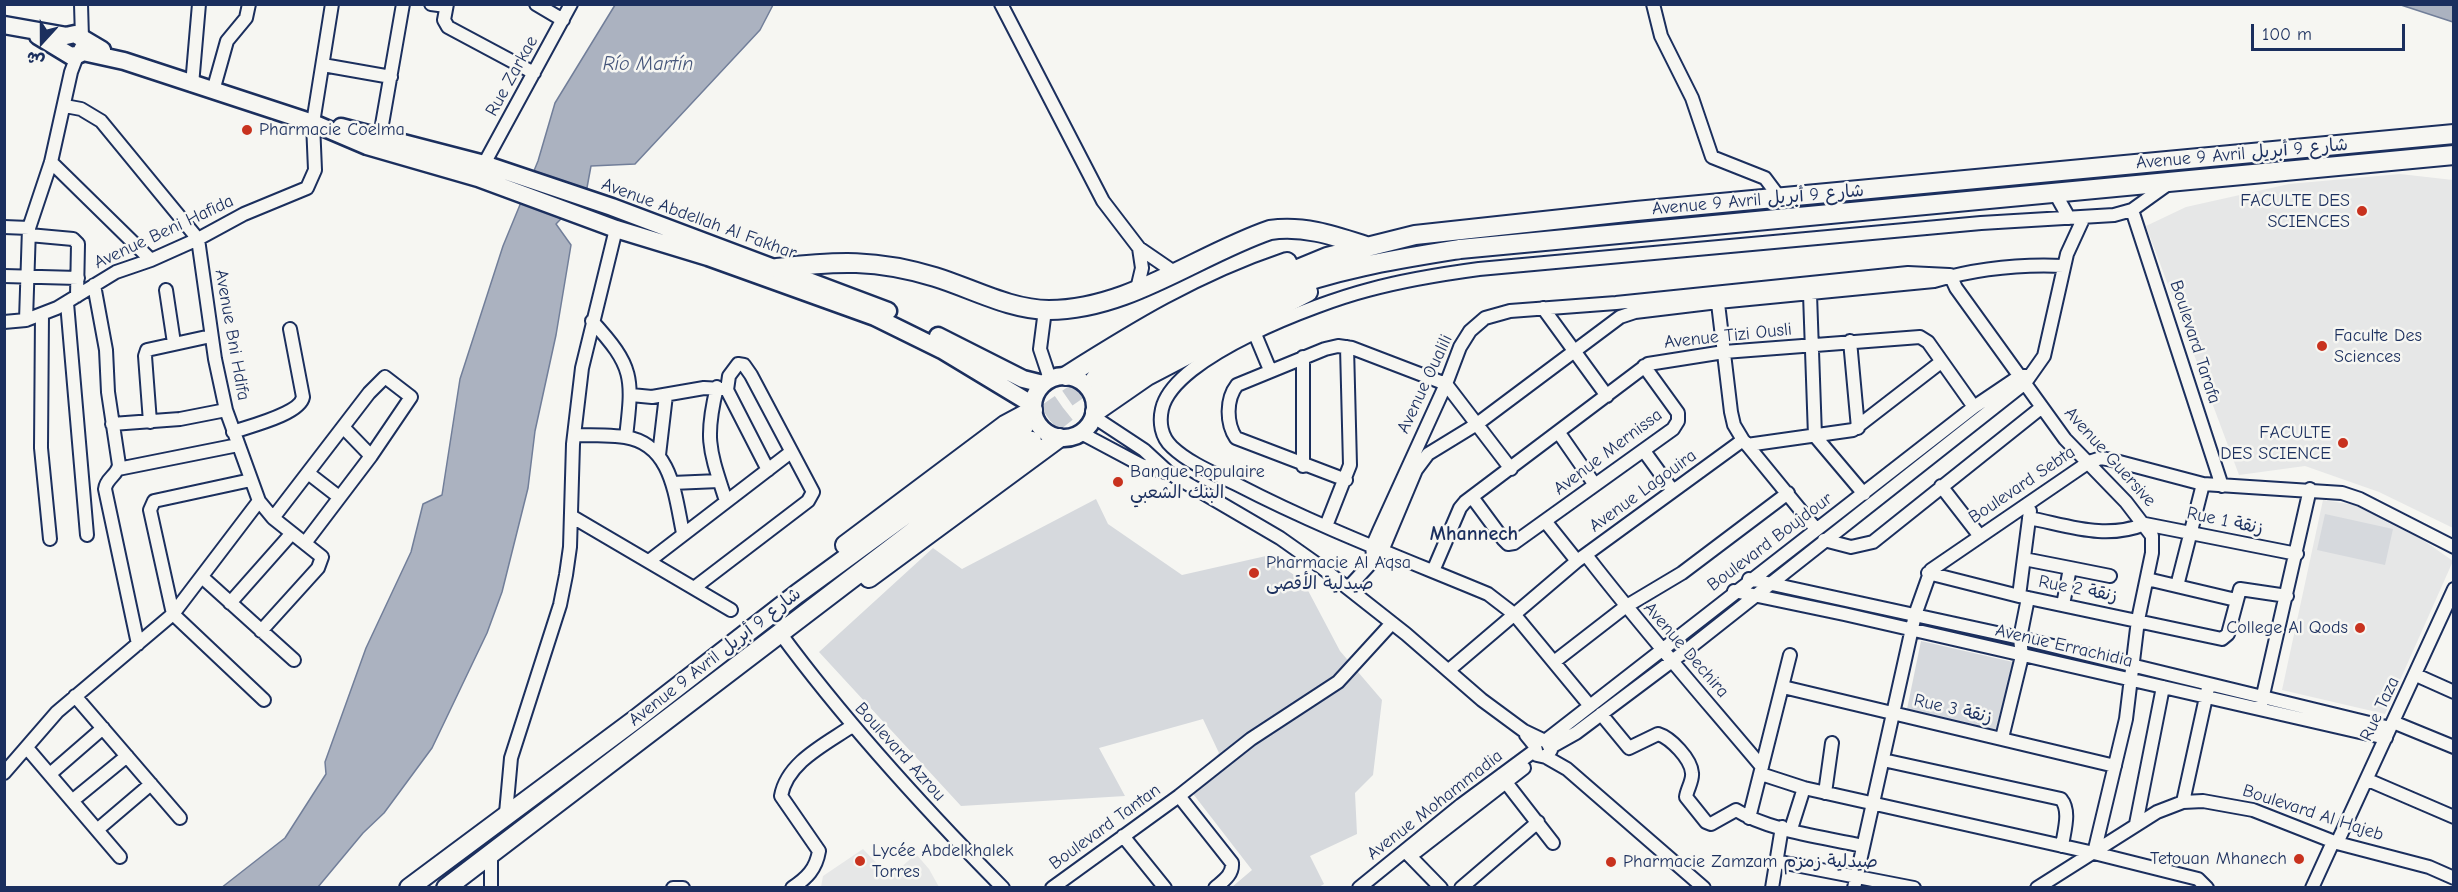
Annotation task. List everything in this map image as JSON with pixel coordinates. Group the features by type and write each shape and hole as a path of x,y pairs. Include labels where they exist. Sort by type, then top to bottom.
{"highway":[{"name":"Avenue 9 Avril شارع 9 أبريل","path":"2454,134 1452,229 1366,246 1327,257 1198,314 1099,384 1244,307 1289,287 1357,269 1460,249 2454,155"},
{"path":"777,268 860,261 894,266 1002,300 1045,310 1085,308 1137,289 1252,236 1287,227 1366,246"},
{"path":"1053,380 1181,306 1238,278 1288,261 1327,257"},
{"path":"1095,414 1147,376 1211,340 1296,297 1350,275 1357,269"},
{"path":"797,594 821,567 879,519 1005,425 1033,407"},
{"name":"Avenue 9 Avril شارع 9 أبريل","path":"409,888 506,813 645,712 797,594 1027,435 780,633 453,886"},
{"path":"812,607 847,592 867,579 1059,438"}],"main road":[{"name":"Avenue Abdellah Al Fakhar","path":"4,25 23,29 321,125 367,146 481,171 612,207 882,308 1023,378 1053,380"},
{"name":"Avenue Abdellah Al Fakhar","path":"321,125 380,136 481,171 612,227 708,257 875,317 942,350 1033,407"},
{"path":"1053,380 1079,380 1090,390 1095,414 1081,433 1059,438 1040,427 1033,407 1053,380"}],"street":[{"path":"26,320 29,232 51,162 65,106 81,4"},
{"path":"192,85 199,4"},
{"path":"213,92 227,41 246,18 249,4"},
{"path":"321,125 323,65 332,4"},
{"path":"380,136 403,4"},
{"path":"431,4 447,5 444,20 448,27 534,73"},
{"path":"536,4 563,20"},
{"name":"Rue Zarkae","path":"481,171 570,4"},
{"path":"1001,4 1094,185 1139,248 1174,272"},
{"path":"1653,4 1660,36 1692,98 1712,157 1765,178 1780,198"},
{"path":"323,65 391,77"},
{"path":"65,106 81,109 101,121 198,239"},
{"name":"Avenue Beni Hafida","path":"4,322 26,320 42,314 72,300 116,272 151,260 198,239 244,213 307,188 315,170 321,125"},
{"path":"51,162 151,260"},
{"path":"1590,706 1515,614 1488,594 1433,571 1376,552 1196,464 1170,446 1162,432 1160,418 1164,399 1176,382 1209,357 1285,319 1352,294 1449,273 2114,215 2132,210 2172,182"},
{"path":"2055,193 2069,218"},
{"name":"Boulevard Tarafa","path":"2132,210 2222,486"},
{"path":"2024,378 2038,368 2044,356 2064,266 2084,217"},
{"path":"4,227 76,241 79,248 78,278 72,300 87,535"},
{"path":"506,813 511,758 560,605 569,556 574,435 582,368 592,321 611,257 612,227"},
{"path":"611,257 633,234"},
{"name":"Avenue Bni Hdifa","path":"198,239 211,336 226,410 251,480 260,501 273,518 320,554 320,564 261,631"},
{"path":"1137,289 1142,268 1139,248"},
{"name":"Avenue Oualili","path":"1620,317 1717,296 1908,273 1950,275 2064,266"},
{"name":"Avenue Oualili","path":"1376,552 1418,443 1446,384 1460,347 1477,324 1500,313 1543,308 1717,296 1810,294 1934,281 1950,275"},
{"name":"Avenue Guersive","path":"1950,275 1956,288 2024,378 2072,447 2089,462 2145,524 2153,540 2138,620 2132,681 2094,853"},
{"path":"4,276 78,278"},
{"path":"94,285 106,350 118,469"},
{"path":"166,290 174,343"},
{"path":"1810,294 1815,436 1864,494"},
{"path":"1717,296 1733,418 1745,443 1816,529"},
{"path":"1418,443 1428,454 1477,424 1620,317 1616,303"},
{"path":"1543,308 1607,396"},
{"path":"1045,310 1040,349 1053,380"},
{"path":"42,314 41,448 50,539"},
{"path":"592,321 617,349 624,361 631,395 626,437"},
{"path":"233,432 291,411 301,404 303,397 290,329"},
{"path":"1255,334 1270,370"},
{"path":"150,422 146,352 150,348 211,336"},
{"name":"Avenue Tizi Ousli","path":"1433,571 1460,508 1644,366 1724,352 1920,337 1928,342 1974,407"},
{"path":"1850,342 1858,428"},
{"path":"1346,480 1236,438 1232,432 1229,406 1233,390 1245,380 1303,357 1332,347 1347,347 1446,384 1511,469"},
{"path":"1326,526 1346,480 1351,454 1347,347"},
{"path":"1303,357 1303,465"},
{"path":"1745,443 1848,432 1858,428 1941,362"},
{"path":"694,588 811,497 811,486 744,365 738,364 722,388 708,426 708,442 726,501"},
{"name":"Avenue Mernissa","path":"1472,497 1503,539 1508,543 1514,543 1673,429 1679,417 1644,366"},
{"path":"273,518 385,378 411,398 371,456 305,543"},
{"name":"Boulevard Boujdour","path":"1543,749 1590,706 1749,579 1864,494 1974,407 2024,378"},
{"name":"Boulevard Boujdour","path":"1543,749 1576,733 1673,660 2024,378"},
{"path":"631,395 666,395 722,388"},
{"path":"722,388 768,470"},
{"path":"659,455 666,395"},
{"path":"1824,540 1851,547 1873,542 2042,407"},
{"path":"112,424 150,422 226,410"},
{"path":"1095,414 1144,450 1169,473 1280,538 1349,587 1524,731 1704,888"},
{"path":"344,427 371,456"},
{"path":"1081,433 1141,465 1169,473"},
{"path":"1559,433 1595,484"},
{"path":"574,435 626,437 650,446 659,455 672,483 683,533"},
{"name":"Avenue Lagouira","path":"1449,670 1581,558 1673,491 1745,443"},
{"path":"138,644 105,489 108,480 118,469 238,445"},
{"path":"1644,451 1673,491"},
{"path":"649,561 792,452"},
{"name":"Avenue Oualili","path":"1349,587 1376,552 1416,470 1428,454"},
{"name":"Boulevard Sebta","path":"1928,573 2030,500 2089,462 2101,458 2203,484 2334,491 2360,498 2454,547"},
{"path":"308,473 339,497"},
{"path":"251,480 152,503 150,510 173,614 264,700"},
{"path":"672,483 719,481"},
{"path":"2177,586 2203,484"},
{"path":"1941,486 1979,536"},
{"path":"2261,702 2297,554 2310,489"},
{"path":"1554,662 1625,607 1682,573 1788,494"},
{"path":"2002,738 2022,656 2020,638 2024,559 2030,500"},
{"path":"4,773 75,696 173,614 260,501"},
{"path":"571,516 731,610"},
{"path":"2029,518 2116,533 2145,524"},
{"name":"Avenue Dechira","path":"1545,521 1664,648 1761,770"},
{"name":"Rue 1 زنقة","path":"2145,524 2297,554"},
{"path":"230,603 292,533"},
{"path":"2024,559 2110,576"},
{"path":"2063,605 2070,568"},
{"path":"1855,882 1915,615 1928,573"},
{"name":"Rue 2 زنقة","path":"1928,573 2023,597 2222,639 2228,634 2236,600"},
{"path":"202,577 294,660"},
{"name":"Avenue Errachidia","path":"1749,579 2020,638 2132,667 2207,690 2390,729 2454,747"},
{"path":"2147,579 2236,600 2240,589 2244,587 2287,596"},
{"name":"Rue Taza","path":"2312,888 2368,780 2454,589"},
{"name":"Avenue Errachidia","path":"1734,591 2132,681 2163,687 2207,690"},
{"name":"Boulevard Tantan","path":"1052,888 1179,796 1251,738 1338,682 1392,622"},
{"name":"Boulevard Azrou","path":"780,633 824,693 852,726 1003,888"},
{"path":"1749,818 1790,655"},
{"path":"2415,675 2454,692"},
{"name":"Rue 3 زنقة","path":"1783,687 2115,766"},
{"path":"2136,824 2163,687"},
{"path":"2183,802 2207,690"},
{"path":"75,696 180,818"},
{"path":"1601,714 1622,740 1632,748 1658,734 1670,741 1690,765 1692,778 1687,791 1687,801 1706,822 1714,823 1733,810 1749,818 1863,846"},
{"path":"792,888 806,879 817,864 819,851 781,796 783,784 793,769 852,726"},
{"path":"50,774 103,728"},
{"path":"1825,793 1832,743"},
{"path":"27,748 120,857"},
{"name":"Avenue Mohammadia","path":"1359,888 1543,749"},
{"path":"72,801 127,756"},
{"path":"1883,760 2061,799 2066,805 2062,846"},
{"path":"1761,770 1804,788 2094,853 2198,879 2207,888"},
{"path":"1503,779 1553,843"},
{"path":"2368,780 2454,817"},
{"path":"507,783 527,798"},
{"path":"97,830 151,784"},
{"path":"1773,883 1775,861 1804,788"},
{"path":"1179,796 1232,863 1229,875 1215,888"},
{"name":"Boulevard Al Hajeb","path":"2037,888 2136,824 2183,802 2221,802 2253,810 2335,842 2429,867 2454,878"},
{"path":"1461,888 1538,822"},
{"path":"1124,836 1165,888"},
{"path":"1408,853 1441,888"},
{"name":"Avenue Mohammadia","path":"1372,888 1408,853"},
{"path":"490,888 491,855"},
{"path":"1775,861 1855,882 1914,888"},
{"path":"673,888 683,888"}],"shaded area":[{"name":"Faculte Des Sciences","path":"2400,174 2453,180 2453,528 2379,492 2305,466 2239,475 2146,226 2186,207 2289,184"},
{"path":"1096,499 1108,524 1182,575 1266,556 1303,581 1340,651 1382,700 1373,775 1355,793 1357,834 1310,856 1324,884 1319,887 1232,887 1252,870 1187,786 1219,753 1203,719 1099,748 1125,796 961,806 819,652 933,548 962,569"},
{"name":"College Al Qods","path":"2323,500 2368,507 2390,517 2453,561 2385,714 2282,690"},
{"path":"2325,514 2393,529 2385,565 2317,550"},
{"path":"1921,641 2013,662 1995,734 1906,714"},
{"name":"Lycée Abdelkhalek Torres","path":"863,849 890,877 916,854 929,869 939,887 821,887 823,876"}],"water":[{"name":"Río Martín","path":"615,5 773,5 760,30 635,164 591,166 586,193 556,224 571,245 556,335 535,431 528,488 502,592 487,633 432,748 384,813 363,833 318,887 221,888 285,838 326,774 325,762 366,648 411,552 423,504 442,495 460,379 503,246 538,161 555,103"},
{"path":"2401,5 2453,5 2453,22"}],"tunnel":[{"path":"1023,429 1095,379"},
{"path":"1032,441 1068,412"}],"place":[{"name":"Pharmacie Coelma","path":"247,130"},
{"name":"FACULTE DES SCIENCES","path":"2362,211"},
{"name":"Faculte Des Sciences","path":"2322,346"},
{"name":"FACULTE DES SCIENCE","path":"2343,443"},
{"name":"Banque Populaire البنك الشعبي","path":"1118,482"},
{"name":"Pharmacie Al Aqsa صيدلية الأقصى","path":"1254,573"},
{"name":"College Al Qods","path":"2360,628"},
{"name":"Tetouan Mhanech","path":"2299,859"},
{"name":"Lycée Abdelkhalek Torres","path":"860,861"},
{"name":"Pharmacie Zamzam صيدلية زمزم","path":"1611,862"}],"district":[{"name":"Mhannech","path":"1474,534"}]}
